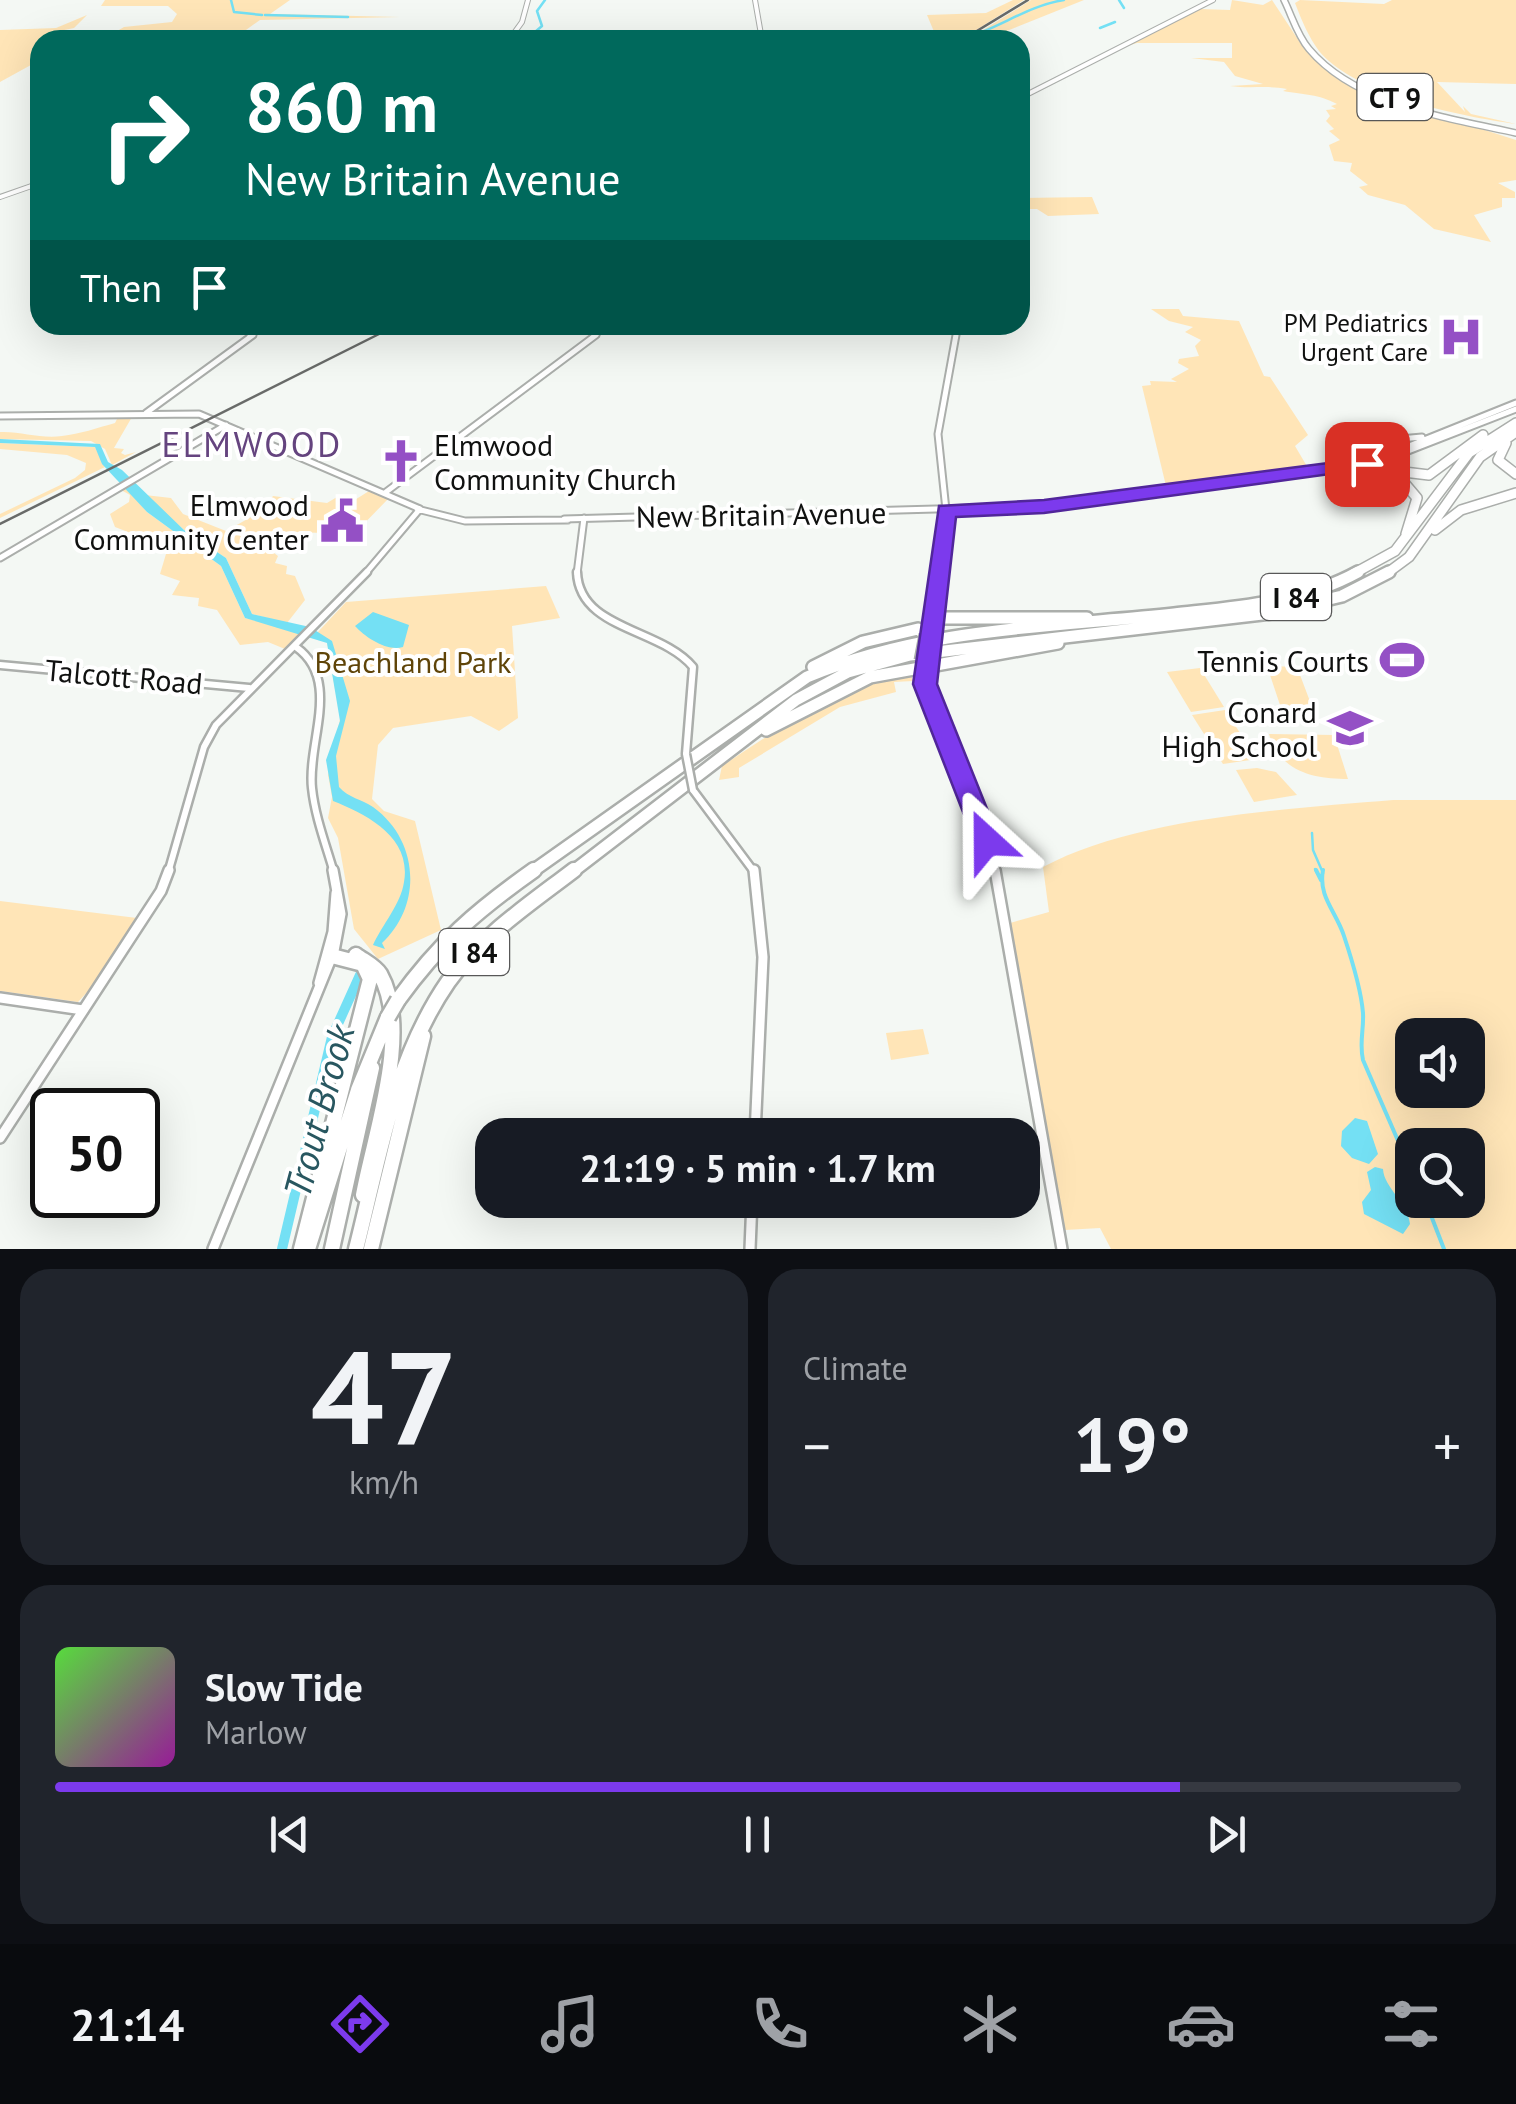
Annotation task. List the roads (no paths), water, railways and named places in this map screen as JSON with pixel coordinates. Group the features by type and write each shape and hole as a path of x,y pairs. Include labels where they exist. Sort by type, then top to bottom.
{"highway":[{"path":"1276,0 1298,29"},
{"name":"CT 9","path":"1289,1 1298,29 1314,54 1340,73 1431,111 1516,131"},
{"name":"CT 9","path":"1289,1 1309,42 1324,59 1399,98 1516,131"},
{"path":"1378,458 1405,473 1430,474 1470,441 1512,417"},
{"path":"1512,417 1497,458 1516,474"},
{"name":"I 84","path":"356,1249 404,1064 422,1024 449,981 506,922 809,692 876,663 932,651 1300,608 1352,592 1390,572 1430,532 1512,417"},
{"name":"I 84","path":"304,1249 385,1022 427,958 472,914 773,698 831,665 902,644 1208,610 1309,594 1385,559 1413,533 1469,453 1512,417"},
{"path":"1378,458 1407,482 1417,498 1409,528 1385,559"},
{"path":"1430,532 1461,510 1516,493"},
{"path":"932,610 1094,618 1208,610"},
{"path":"745,739 848,686 945,663 1132,629"},
{"path":"773,698 806,672 849,648 889,634 927,634"},
{"path":"332,956 352,954 372,962 386,984 393,1012 392,1044 364,1190 364,1216"},
{"path":"304,1249 370,976 362,964 332,956"},
{"path":"370,1249 417,1052 449,981"},
{"path":"332,1249 385,1022"}],"main road":[{"path":"516,30 528,0"},
{"path":"755,0 760,30"},
{"path":"1030,93 1214,0"},
{"path":"0,197 30,186"},
{"path":"146,413 252,335"},
{"path":"384,493 596,335"},
{"path":"956,335 957,358 939,423 940,474 946,511 924,669 928,696 994,864 1062,1249"},
{"name":"New Britain Avenue","path":"0,416 199,414 420,509 465,521 1044,506 1296,474 1378,458 1489,418 1512,417"},
{"path":"1489,418 1512,417"},
{"name":"New Britain Avenue","path":"1378,458 1438,434 1512,417"},
{"path":"0,558 226,425"},
{"path":"1378,458 1363,449 1364,442 1438,434"},
{"path":"0,1138 165,884 207,740 249,688 312,632 420,509"},
{"path":"584,518 578,582 585,601 602,614 677,648 693,667 686,754 693,790 710,819 742,852 761,891 754,1118"},
{"path":"927,634 932,610"},
{"path":"213,1249 332,956 341,914 311,778 320,673 311,656 294,647"},
{"name":"Talcott Road","path":"0,665 249,688"},
{"path":"320,984 334,932 336,893"},
{"path":"0,998 86,1011"},
{"path":"750,1249 751,1218"}],"water":[{"path":"0,439 100,444 108,462 122,470 184,530 226,558 252,614 310,627 332,641 350,701 336,756 339,787 388,821 407,855 409,892 395,928 382,943 385,949 373,945 399,898 405,866 394,840 384,830 333,801 326,760 340,721 327,643 245,618 221,566 147,512 102,464 95,447 0,443"},
{"path":"373,612 409,625 403,647 383,645 355,626"},
{"path":"1355,1118 1367,1121 1378,1154 1369,1164 1352,1158 1341,1146 1342,1131"},
{"path":"1375,1167 1383,1169 1395,1194 1395,1218 1408,1218 1410,1224 1403,1234 1364,1214 1362,1202 1371,1190 1367,1172"}],"waterway":[{"path":"231,0 234,12 262,15"},
{"path":"537,30 542,26 537,11 545,0"},
{"path":"986,30 1064,0"},
{"path":"1119,0 1124,8"},
{"path":"265,15 348,17"},
{"path":"1100,28 1115,22"},
{"path":"1312,833 1313,850 1323,872"},
{"path":"1315,869 1317,873"},
{"path":"1316,870 1321,880"},
{"path":"1323,872 1325,896 1344,936 1360,994 1363,1060 1395,1134"},
{"name":"Trout Brook","path":"282,1249 332,1037 360,975"},
{"path":"1432,1218 1444,1249"}],"railway":[{"path":"978,30 1028,0"},
{"path":"0,524 377,335"}],"place":[{"name":"PM Pediatrics Urgent Care","path":"1461,337"},
{"name":"Elmwood Community Church","path":"401,461"},
{"name":"Elmwood Community Center","path":"342,521"},
{"name":"Tennis Courts","path":"1402,660"},
{"name":"Conard High School","path":"1350,728"}],"district":[{"name":"ELMWOOD","path":"252,444"}],"park label":[{"name":"Beachland Park","path":"413,661"}]}
